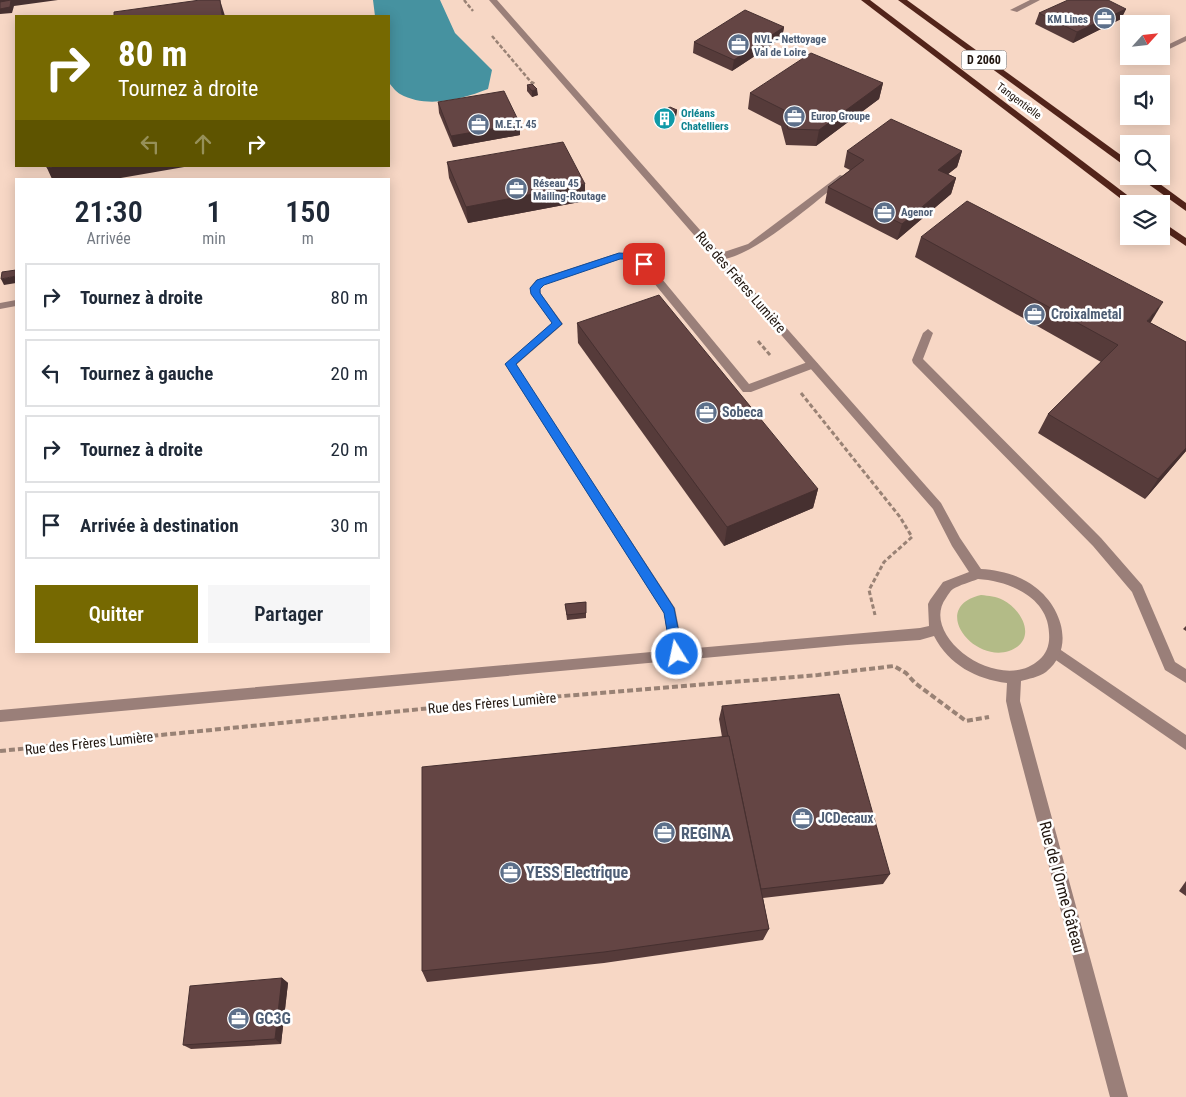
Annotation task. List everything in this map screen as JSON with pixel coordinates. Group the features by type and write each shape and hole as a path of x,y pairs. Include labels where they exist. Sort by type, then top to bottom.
{"highway":[{"name":"Tangentielle","path":"864,0 1122,195"},
{"name":"Tangentielle","path":"902,0 1120,159"},
{"path":"1154,185 1186,208"},
{"path":"1170,231 1186,243"}],"street":[{"name":"Rue des Frères Lumière","path":"493,0 937,506 956,542 977,574"},
{"path":"1014,10 1036,0"},
{"path":"1170,46 1186,38"},
{"path":"719,257 751,246 840,178"},
{"path":"677,654 670,612 510,364 558,324 536,294 535,288 540,282 619,256 633,256 644,264 746,389 813,364"},
{"path":"0,306 15,303"},
{"path":"928,333 917,360 1097,542 1137,589 1170,666 1186,677"},
{"path":"977,574 996,575 1010,580 1032,591 1045,604 1054,620 1058,637 1055,652 1046,664 1032,673 1014,677 998,677 967,665 943,643 936,630 933,614 936,598 945,586 959,578 977,574"},
{"path":"0,716 677,654 920,634 936,630"},
{"path":"1055,652 1186,743"},
{"name":"Rue de l'Orme Gâteau","path":"1014,677 1013,701 1017,719 1119,1097"}],"path":[{"name":"Rue des Frères Lumière","path":"755,337 900,518 912,537 884,562 869,590 874,612"},
{"name":"Rue des Frères Lumière","path":"0,752 502,701 818,675 894,666 906,673 966,721 989,718"}],"green space":[{"path":"981,595 1000,599 1016,611 1021,618 1025,633 1023,640 1018,646 1009,651 995,653 982,649 971,642 962,632 958,621 958,610 966,601"}],"water":[{"path":"373,0 440,0 455,33 492,70 488,89 456,99 433,102 410,99 399,93 390,84 390,15 375,15"}],"building":[{"path":"11,0 10,7 0,9 0,2"},
{"path":"200,0 220,0 222,15 114,15 114,12"},
{"path":"1068,0 1108,0 1126,9 1077,32 1039,13"},
{"path":"745,10 784,27 734,60 694,42"},
{"path":"811,53 883,83 819,130 788,129 784,110 750,93"},
{"path":"532,84 537,89 532,91 527,85"},
{"name":"M.E.T. 45","path":"504,91 520,124 451,136 438,102"},
{"path":"670,107 677,110 662,120 655,116"},
{"path":"891,119 962,151 938,170 956,178 902,224 828,187 864,160 847,151"},
{"name":"Réseau 45 Mailing-Routage","path":"563,142 585,184 466,207 447,162"},
{"path":"967,201 1163,302 1147,321 1186,342 1186,448 1158,479 1048,414 1118,345 921,237"},
{"path":"15,270 15,276 1,279 2,272"},
{"path":"659,295 818,489 727,527 577,323"},
{"path":"586,602 586,613 567,615 565,604"},
{"name":"JCDecaux","path":"839,694 890,874 761,889 722,706"},
{"path":"729,736 769,929 604,952 422,971 422,767"},
{"name":"GC3G","path":"282,978 275,1039 183,1045 190,986"}],"place":[{"name":"KM Lines","path":"1104,19"},
{"name":"NVL - Nettoyage Val de Loire","path":"738,45"},
{"name":"Europ Groupe","path":"795,116"},
{"name":"Orléans Chatelliers","path":"665,119"},
{"name":"M.E.T. 45","path":"479,124"},
{"name":"Réseau 45 Mailing-Routage","path":"517,189"},
{"name":"Agenor","path":"885,212"},
{"name":"Croixalmetal","path":"1035,314"},
{"name":"Sobeca","path":"706,412"},
{"name":"JCDecaux","path":"802,818"},
{"name":"REGINA","path":"665,833"},
{"name":"YESS Electrique","path":"510,872"},
{"name":"GC3G","path":"239,1018"}],"route":[{"path":"644,264 633,256 619,256 540,282 535,288 536,294 558,324 510,364 670,612 677,654"}]}
